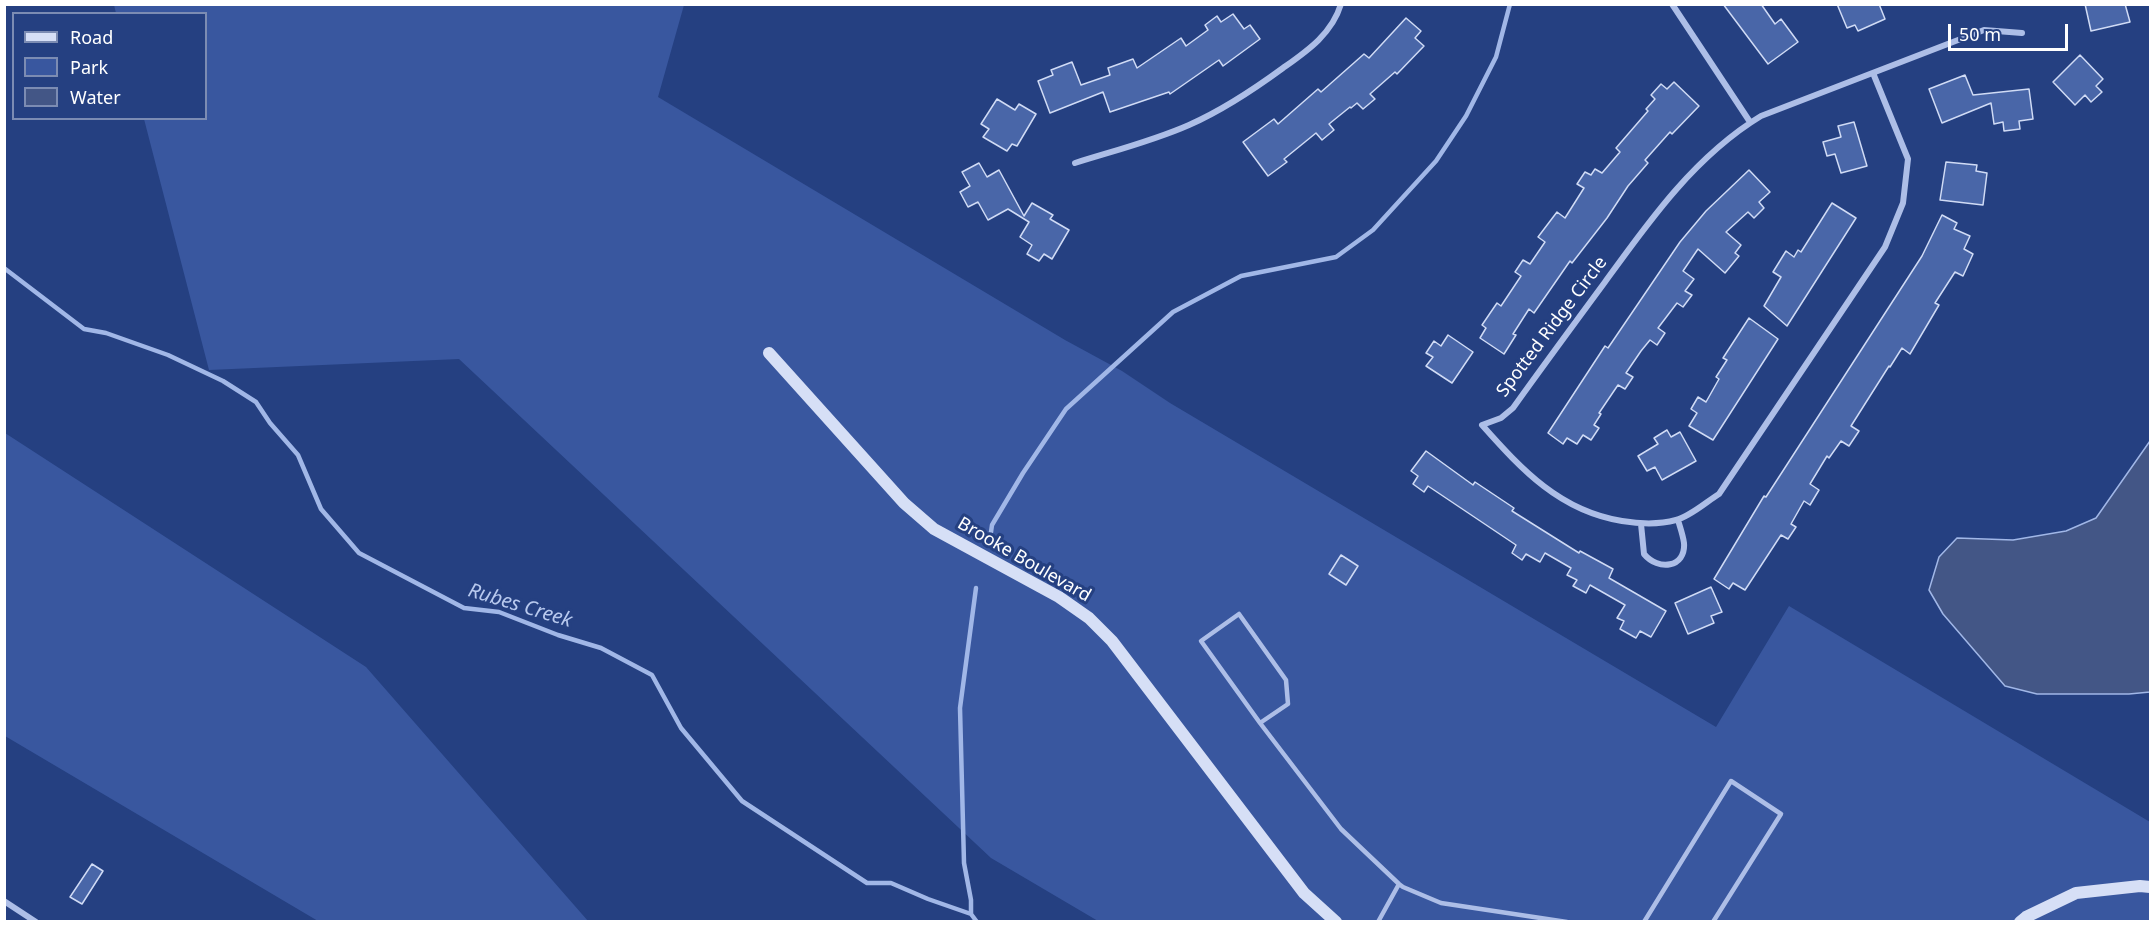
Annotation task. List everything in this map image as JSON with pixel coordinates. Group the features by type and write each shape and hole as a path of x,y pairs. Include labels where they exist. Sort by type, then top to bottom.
{"street":[{"path":"1075,163 1172,132 1236,101 1316,43 1333,23 1341,4"},
{"path":"1672,4 1750,122"},
{"name":"Spotted Ridge Circle","path":"1873,73 1908,159 1903,203 1885,247 1719,494 1678,520 1641,525 1599,518 1560,500 1512,459 1482,425 1501,418 1513,408 1638,237 1668,199 1714,152 1750,122 1761,116 1984,30 2022,33"},
{"name":"Brooke Boulevard","path":"769,353 904,503 934,529 1059,597 1089,618 1112,641 1304,893 1336,921"},
{"path":"1641,525 1644,554 1656,565 1665,566 1679,559 1683,552 1684,543 1678,520"},
{"path":"2019,921 2076,894 2140,886 2151,887"},
{"path":"4,901 36,921"}],"lane":[{"path":"1260,723 1288,704 1286,680 1239,614 1201,641 1260,723 1341,829 1399,884 1441,903 1567,921"},
{"path":"1644,921 1731,781 1781,813 1713,921"},
{"path":"1378,921 1399,884"}],"green space":[{"path":"114,5 684,5 658,97 1065,340 1122,371 1170,403 1716,727 1789,606 2150,822 2150,921 1098,921 991,858 459,359 209,370 144,120 207,120 207,12 116,12"},
{"path":"5,433 366,667 588,921 318,921 5,736"}],"water":[{"path":"2150,441 2150,692 2037,694 2005,686 1943,614 1929,590 1939,557 1957,538 2013,540 2066,531 2096,518"}],"building":[{"path":"1723,4 1761,4 1775,24 1781,19 1798,42 1768,64"},
{"path":"1837,4 1879,4 1885,19 1858,31 1855,25 1847,28"},
{"path":"2085,4 2125,4 2130,22 2091,31"},
{"path":"1233,14 1244,29 1250,25 1260,39 1223,66 1219,60 1170,94 1169,92 1110,112 1103,92 1050,113 1038,81 1053,75 1051,70 1072,62 1081,85 1110,75 1108,68 1133,59 1137,68 1181,38 1186,46 1208,30 1205,25 1217,16 1221,22"},
{"path":"1406,18 1421,31 1415,38 1424,46 1397,74 1395,72 1370,94 1375,99 1363,109 1357,103 1350,107 1329,124 1334,130 1322,140 1316,133 1284,159 1287,162 1268,176 1243,142 1274,119 1278,124 1318,89 1321,92 1364,54 1369,58"},
{"path":"2080,55 2103,79 2096,86 2102,92 2091,102 2085,95 2075,105 2053,82"},
{"path":"1965,75 1973,95 2029,89 2033,119 2019,121 2020,129 2004,131 2003,122 1994,124 1991,103 1942,123 1929,89"},
{"path":"1674,82 1699,106 1672,134 1670,132 1645,160 1648,163 1628,186 1607,218 1572,263 1570,261 1534,313 1529,309 1513,334 1516,335 1504,354 1480,338 1486,328 1482,325 1497,303 1501,306 1521,276 1515,272 1523,260 1530,264 1545,242 1538,237 1557,212 1565,218 1584,188 1577,184 1585,172 1591,175 1595,169 1602,173 1620,152 1616,148 1648,111 1646,109 1655,99 1651,95 1661,84 1667,89"},
{"path":"997,99 1015,110 1019,104 1036,114 1017,146 1012,144 1007,151 983,137 989,129 981,124"},
{"path":"1854,122 1867,166 1841,173 1835,154 1827,156 1823,142 1841,137 1838,126"},
{"path":"1946,162 1977,165 1976,171 1987,173 1983,205 1940,200"},
{"path":"979,163 987,177 999,170 1024,216 1032,203 1053,215 1050,219 1069,230 1052,259 1044,254 1039,261 1027,254 1032,245 1020,237 1029,222 1008,209 988,220 978,202 968,207 960,192 970,186 962,172"},
{"path":"1749,170 1770,192 1759,202 1764,208 1754,218 1748,212 1726,232 1741,245 1735,253 1739,256 1725,273 1698,249 1683,271 1694,279 1685,291 1692,295 1683,307 1677,303 1658,328 1665,333 1657,345 1650,340 1641,351 1626,373 1633,377 1625,389 1618,385 1599,413 1601,414 1594,425 1599,428 1591,440 1583,435 1577,444 1567,438 1563,444 1548,433 1605,346 1608,348 1680,242 1706,211"},
{"path":"1832,203 1856,218 1787,326 1764,306 1781,277 1773,272 1786,251 1794,257 1798,250 1801,252"},
{"path":"1942,215 1957,223 1954,229 1970,236 1964,249 1973,254 1963,276 1955,272 1935,303 1939,305 1910,354 1902,348 1889,366 1851,426 1859,431 1849,446 1841,441 1829,458 1827,456 1810,484 1819,490 1810,505 1804,501 1791,524 1796,527 1788,539 1781,535 1745,590 1733,583 1729,589 1714,579 1764,496 1766,497 1922,256"},
{"path":"1749,318 1778,339 1713,440 1689,426 1697,413 1691,409 1698,397 1706,402 1719,379 1716,377 1727,360 1723,358"},
{"path":"1448,335 1473,352 1452,383 1426,366 1433,357 1426,353 1434,341 1441,346"},
{"path":"1667,430 1671,437 1680,432 1696,461 1662,480 1655,467 1647,471 1638,456 1658,444 1654,438"},
{"path":"1426,451 1473,485 1475,482 1514,508 1512,511 1579,553 1580,551 1613,569 1609,578 1666,611 1651,637 1640,631 1636,638 1620,629 1624,621 1617,618 1625,605 1590,585 1586,593 1573,586 1577,580 1567,575 1571,568 1545,553 1540,562 1526,554 1522,560 1512,553 1516,545 1428,486 1424,492 1413,484 1418,476 1411,471"},
{"path":"1341,555 1358,566 1346,585 1329,574"},
{"path":"1711,587 1722,612 1711,616 1714,623 1688,634 1675,603"},
{"path":"92,864 103,871 82,904 70,897"}],"waterway":[{"path":"990,539 992,525 1023,473 1066,409 1173,312 1241,276 1336,257 1373,230 1436,161 1466,116 1496,57 1510,4"},
{"name":"Rubes Creek","path":"4,268 84,329 106,333 168,355 223,381 256,402 270,423 298,455 321,509 359,553 464,608 499,612 558,635 601,648 652,675 681,728 742,801 867,883 891,883 971,914 977,922"},
{"path":"971,914 971,900 964,863 960,708 976,588"}]}
